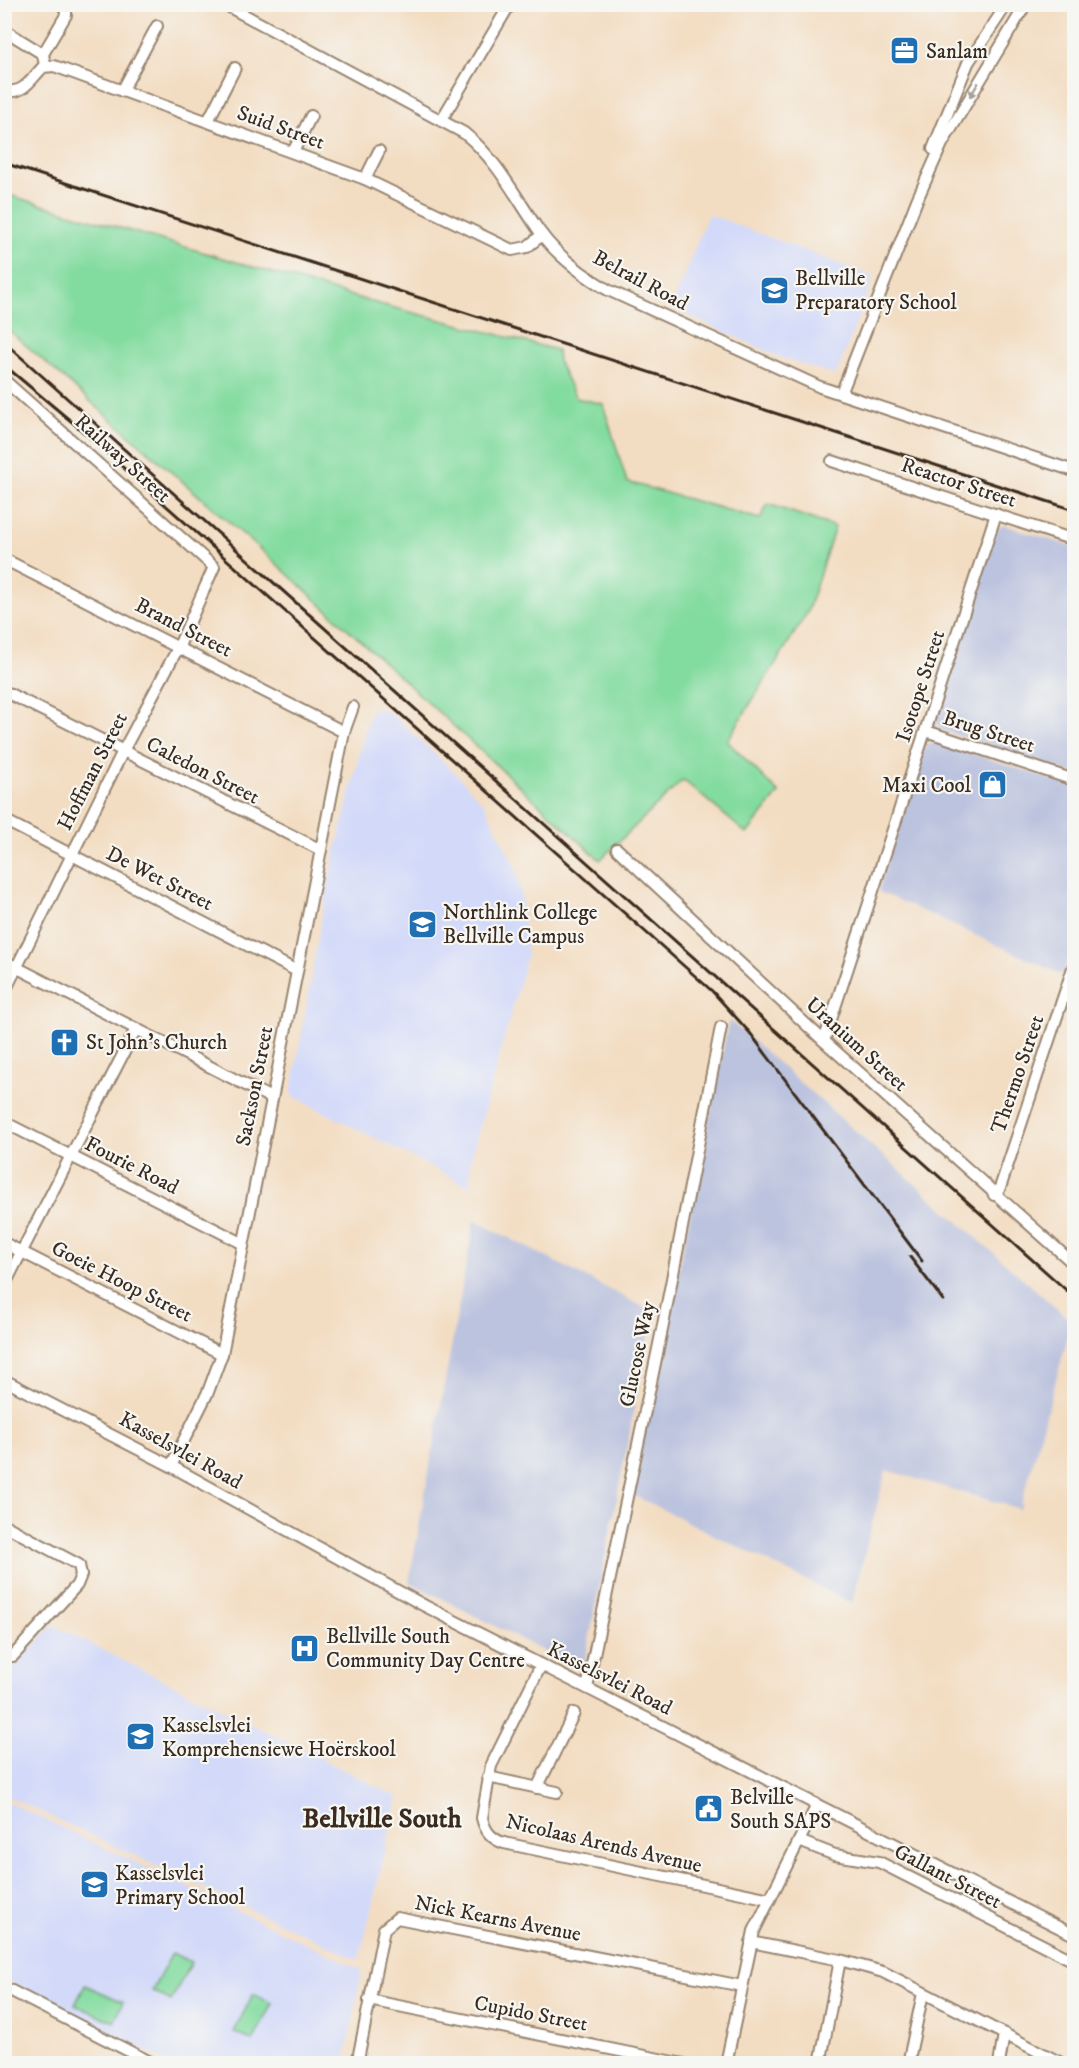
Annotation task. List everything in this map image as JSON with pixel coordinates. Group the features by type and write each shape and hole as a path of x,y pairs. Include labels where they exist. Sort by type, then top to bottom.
{"street":[{"path":"4,90 14,92 22,89 44,60 66,15 66,10 61,4"},
{"name":"Belrail Road","path":"224,4 442,119 464,133 484,151 542,235 577,269 616,294 841,394 1074,471"},
{"path":"442,119 510,4"},
{"path":"917,200 945,116 968,63 1007,4"},
{"path":"841,394 917,200 942,144 1026,4"},
{"path":"122,91 157,26"},
{"name":"Suid Street","path":"4,30 57,67 365,179 512,250 525,248 542,235"},
{"path":"208,121 235,68"},
{"path":"293,152 311,116"},
{"path":"365,179 379,151"},
{"name":"Railway Street","path":"4,380 214,567"},
{"name":"Reactor Street","path":"832,461 1074,540"},
{"name":"Isotope Street","path":"824,1041 996,514"},
{"name":"Brand Street","path":"4,559 179,646 344,732"},
{"name":"Hoffman Street","path":"4,993 123,751 179,646 214,567"},
{"name":"Caledon Street","path":"4,691 321,850"},
{"name":"Sackson Street","path":"171,1466 210,1386 222,1354 344,732 353,707"},
{"name":"Brug Street","path":"926,731 1074,780"},
{"name":"De Wet Street","path":"4,820 297,971"},
{"name":"Uranium Street","path":"617,849 824,1041 1074,1264"},
{"path":"4,961 271,1098"},
{"name":"Thermo Street","path":"994,1195 999,1188 1074,965"},
{"name":"Glucose Way","path":"587,1688 663,1325 721,1027"},
{"path":"4,1286 136,1029"},
{"name":"Fourie Road","path":"4,1122 242,1243"},
{"name":"Goeie Hoop Street","path":"4,1243 222,1354"},
{"name":"Kasselsvlei Road","path":"4,1380 171,1466 368,1576 1074,1935"},
{"path":"4,1525 79,1564 81,1575 76,1585 9,1656"},
{"name":"Nicolaas Arends Avenue","path":"540,1665 498,1749 488,1778 482,1818 488,1833 499,1842 770,1899"},
{"path":"537,1788 574,1713"},
{"name":"Nicolaas Arends Avenue","path":"488,1778 557,1792"},
{"path":"726,2064 751,1942 817,1805"},
{"name":"Gallant Street","path":"799,1841 835,1855 868,1858 879,1862 1074,1961"},
{"name":"Nick Kearns Avenue","path":"357,2064 384,1929 397,1918 742,1986"},
{"path":"751,1942 840,1960 883,1972 1063,2064"},
{"path":"820,2064 840,1960"},
{"path":"4,1987 154,2064"},
{"path":"909,2064 923,1993"},
{"name":"Cupido Street","path":"369,2000 684,2064"},
{"path":"999,2064 1004,2034"}],"shaded area":[{"name":"Bellville Preparatory School","path":"708,214 874,277 836,375 782,358 676,310 674,302"},
{"path":"1004,525 1074,547 1074,774 942,730 934,721 996,530"},
{"name":"Northlink College Bellville Campus","path":"376,708 391,714 455,773 485,805 515,867 521,893 527,955 470,1162 470,1187 291,1095 327,887 366,727 371,711"},
{"path":"938,742 1074,787 1074,941 1063,975 878,891 924,749 929,744"},
{"path":"729,1020 1072,1322 1020,1509 886,1470 852,1603 631,1494 666,1334"},
{"path":"474,1220 653,1312 583,1671 409,1582"},
{"name":"Kasselsvlei Komprehensiewe Hoërskool","path":"52,1625 398,1797 359,1960 5,1795 5,1678"},
{"name":"Kasselsvlei Primary School","path":"4,1800 362,1970 344,2063 171,2063 5,1979"}],"green space":[{"path":"5,194 372,302 557,350 558,361 576,398 603,404 627,482 760,519 768,504 835,527 807,613 727,741 779,793 747,834 683,780 600,860 269,557 5,327"},
{"path":"172,1953 191,1962 171,2001 152,1991"},
{"path":"85,1985 123,2002 114,2022 75,2005"},
{"path":"253,1994 272,2003 253,2041 234,2032"}],"railway":[{"path":"4,163 1074,510"},
{"path":"4,342 1074,1297"},
{"path":"4,365 72,422 712,991 750,1033 922,1261"},
{"path":"910,1257 943,1300"}],"place":[{"name":"Sanlam","path":"905,51"},
{"name":"Bellville Preparatory School","path":"774,290"},
{"name":"Maxi Cool","path":"992,785"},
{"name":"Northlink College Bellville Campus","path":"422,924"},
{"name":"St John's Church","path":"65,1042"},
{"name":"Bellville South Community Day Centre","path":"305,1648"},
{"name":"Kasselsvlei Komprehensiewe Hoërskool","path":"141,1737"},
{"name":"Belville South SAPS","path":"709,1809"},
{"name":"Kasselsvlei Primary School","path":"94,1885"}],"district":[{"name":"Bellville South","path":"382,1818"}]}
